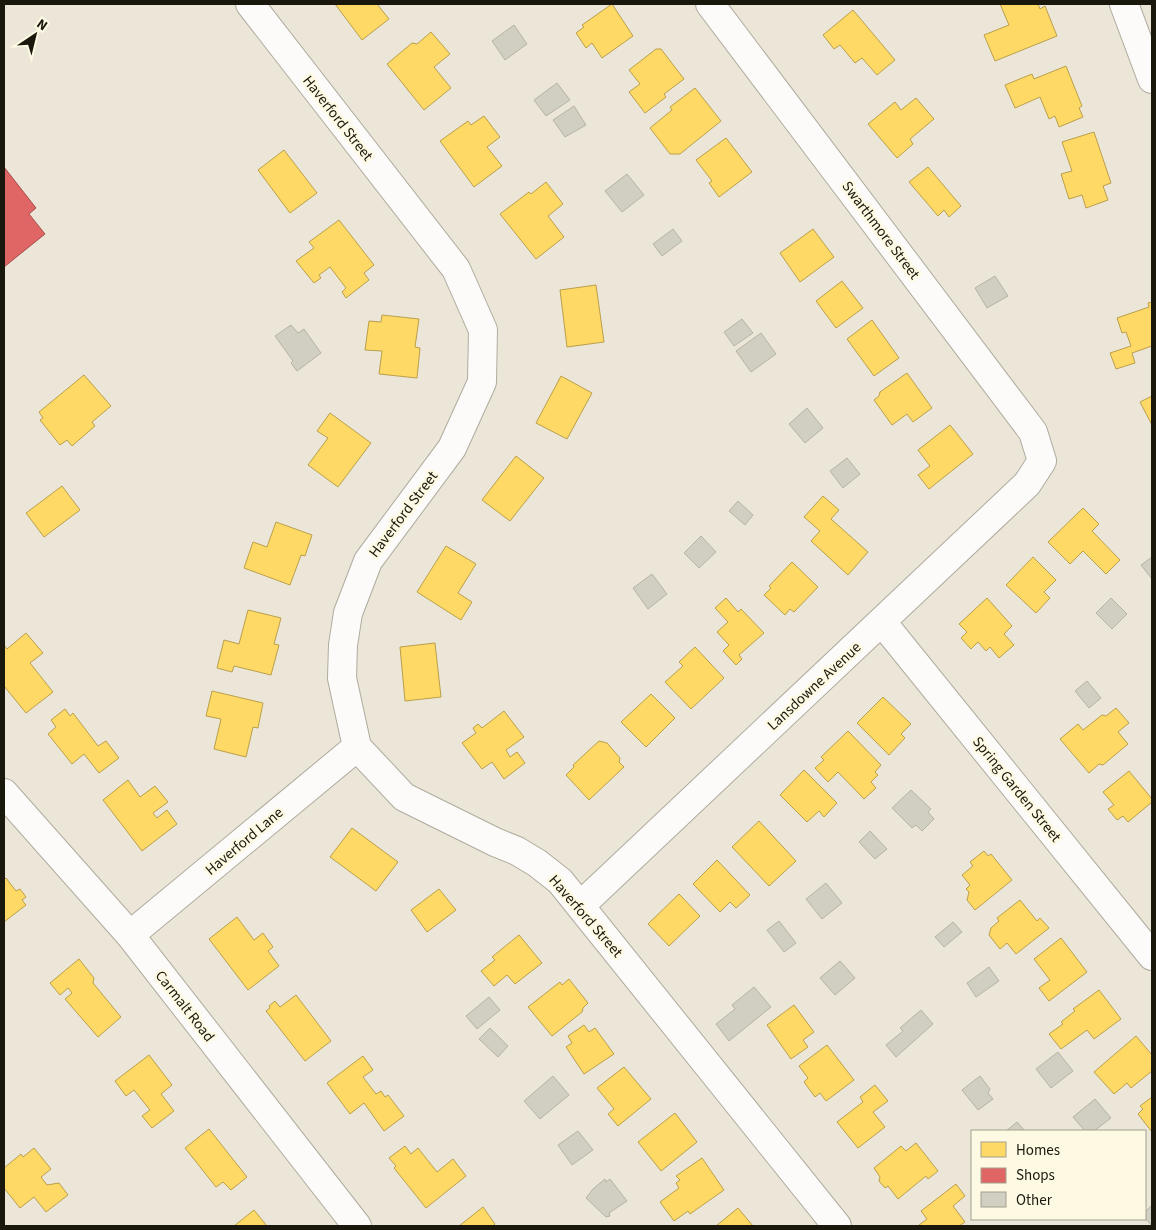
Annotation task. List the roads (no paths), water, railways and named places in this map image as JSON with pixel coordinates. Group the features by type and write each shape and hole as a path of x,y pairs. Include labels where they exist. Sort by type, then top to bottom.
{"street":[{"name":"Haverford Street","path":"250,4 456,269 483,330 482,382 452,448 368,561 348,613 343,645 342,678 357,747 404,797 517,851 537,863 560,882 836,1226"},
{"name":"Swarthmore Street","path":"710,4 1033,432 1042,461"},
{"path":"1124,4 1152,79"},
{"name":"Lansdowne Avenue","path":"580,906 1027,484 1042,461"},
{"name":"Spring Garden Street","path":"882,622 1152,956"},
{"name":"Haverford Lane","path":"130,936 357,747"},
{"name":"Carmalt Road","path":"4,793 130,936 357,1226"}]}
